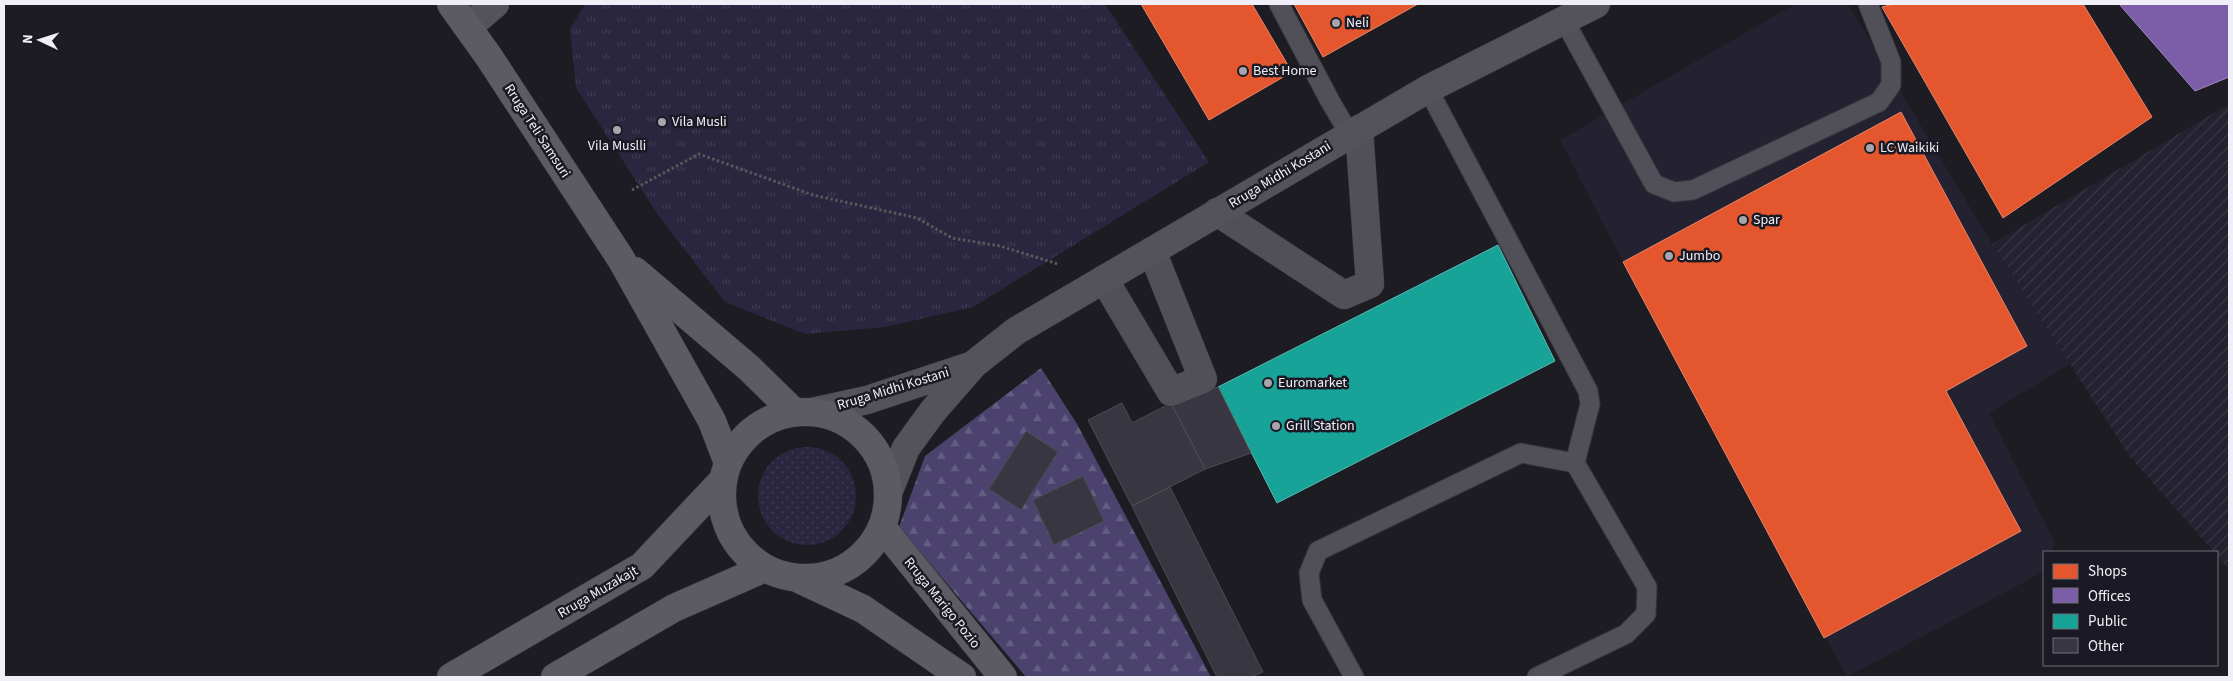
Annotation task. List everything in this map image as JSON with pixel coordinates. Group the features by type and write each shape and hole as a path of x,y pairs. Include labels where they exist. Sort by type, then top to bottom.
{"main road":[{"name":"Rruga Teli Samsuri","path":"451,4 621,259 712,422 726,472"},
{"path":"468,28 495,4"},
{"name":"Rruga Midhi Kostani","path":"888,493 906,448 933,411 974,364 1016,331 1428,89 1596,4"},
{"name":"Rruga Teli Samsuri","path":"621,259 803,412"},
{"name":"Rruga Midhi Kostani","path":"803,412 867,400 974,364"},
{"path":"803,412 829,415 845,422 859,432 871,444 880,459 886,476 888,493 882,528 868,549 848,566 833,574 816,578 798,578 781,575 751,559 739,546 730,531 724,515 722,498 726,472 737,448 748,435 762,424 777,417 803,412"},
{"name":"Rruga Muzakajt","path":"451,677 642,566 726,472"},
{"name":"Rruga Marigo Pozio","path":"882,528 1003,677"},
{"path":"555,677 674,608 765,568"},
{"path":"798,578 863,609 962,677"}],"street":[{"path":"1217,212 1344,295 1370,284 1354,132"},
{"path":"1104,279 1171,392 1203,379 1152,251"}],"lane":[{"path":"1280,4 1330,101 1354,132"},
{"path":"1564,20 1654,184 1674,192 1693,190 1879,102 1891,85 1891,62 1868,4"},
{"path":"1428,89 1588,391 1590,404 1575,463 1647,587 1646,614 1626,634 1537,677"},
{"path":"1354,677 1312,600 1309,573 1318,551 1521,453 1575,463"}],"path":[{"path":"632,190 699,154 813,195 917,218 952,238 1000,246 1058,264"}],"shaded area":[{"path":"1795,4 1848,4 1992,244 2070,364 1989,413 2055,543 2051,551 2043,551 2043,569 2041,573 1847,677 1623,262 1560,140"},
{"path":"2229,104 2229,570 2218,557 2218,551 2213,551 2130,457 1992,244"}],"green space":[{"path":"585,4 1105,4 1209,162 973,307 885,327 805,334 725,302 658,215 576,88 570,29"},
{"path":"1041,368 1077,424 1211,677 1026,677 899,527 925,456"},
{"path":"807,447 826,450 842,461 853,477 856,496 853,515 842,531 826,542 807,545 788,542 772,531 761,515 758,496 761,477 772,461 788,450"}],"building: Shops":[{"path":"1141,4 1252,4 1292,72 1209,120"},
{"path":"1294,4 1418,4 1323,57"},
{"path":"1893,4 2083,4 2152,117 2003,218 1882,7"},
{"path":"1901,112 2027,346 1946,391 2021,531 1824,638 1623,262"}],"building: Offices":[{"path":"2119,4 2229,4 2229,77 2195,91"}],"building: Public":[{"path":"1498,245 1555,361 1277,503 1218,387"}],"building: Other":[{"path":"1218,387 1251,453 1205,469 1171,403"},
{"path":"1122,403 1132,423 1171,403 1205,469 1132,506 1088,420"},
{"path":"1026,431 1058,452 1021,510 989,489"},
{"path":"1083,476 1104,521 1054,545 1033,500"},
{"path":"1170,487 1263,672 1252,677 1217,677 1132,506"}],"place":[{"name":"Neli","path":"1336,23"},
{"name":"Best Home","path":"1243,71"},
{"name":"Vila Musli","path":"662,122"},
{"name":"Vila Muslli","path":"617,130"},
{"name":"LC Waikiki","path":"1870,148"},
{"name":"Spar","path":"1743,220"},
{"name":"Jumbo","path":"1669,256"},
{"name":"Euromarket","path":"1268,383"},
{"name":"Grill Station","path":"1276,426"}]}
